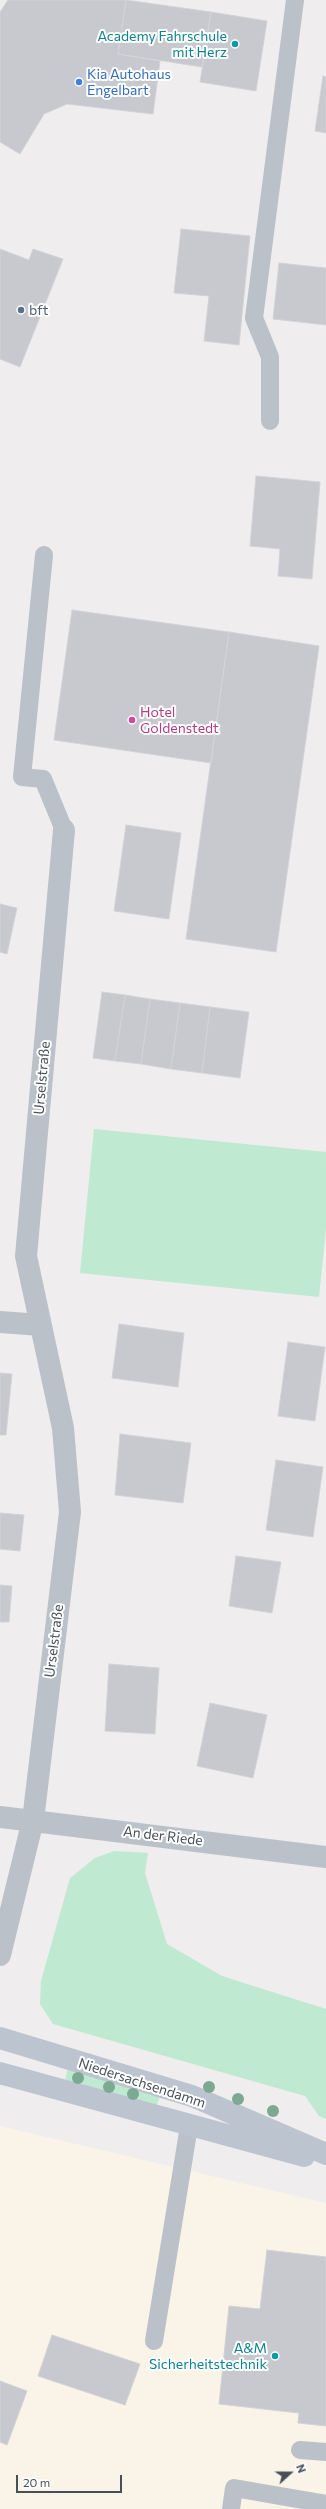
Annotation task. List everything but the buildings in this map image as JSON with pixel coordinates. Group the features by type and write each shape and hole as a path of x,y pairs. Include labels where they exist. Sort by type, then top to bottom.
{"main road":[{"name":"Niedersachsendamm","path":"0,2038 192,2096 326,2154"},
{"name":"Niedersachsendamm","path":"0,2073 189,2126 326,2162"}],"street":[{"name":"Urselstraße","path":"0,1955 33,1820 70,1512 63,1428 26,1256 64,830"},
{"path":"0,1322 42,1325"},
{"name":"An der Riede","path":"0,1816 326,1857"}],"lane":[{"path":"270,421 270,357 254,318 295,0"},
{"path":"44,555 22,777 43,779 64,830"},
{"path":"154,2341 189,2126"},
{"path":"300,2450 326,2452"},
{"path":"231,2509 234,2488 326,2504"}],"shaded area":[{"path":"0,2126 326,2203 326,2509 0,2509"}],"green space":[{"path":"94,1129 326,1152 326,1229 319,1297 80,1273"},
{"path":"114,1851 148,1853 145,1873 167,1944 222,1976 326,2009 326,2119 319,2116 305,2096 53,2024 40,2004 41,1981 70,1878 95,1858"},
{"path":"68,2066 160,2096 157,2105 65,2082"}],"place":[{"name":"Academy Fahrschule mit Herz","path":"235,44"},
{"name":"Kia Autohaus Engelbart","path":"79,82"},
{"name":"bft","path":"21,310"},
{"name":"Hotel Goldenstedt","path":"132,720"},
{"name":"A&M Sicherheitstechnik","path":"275,2356"}]}
